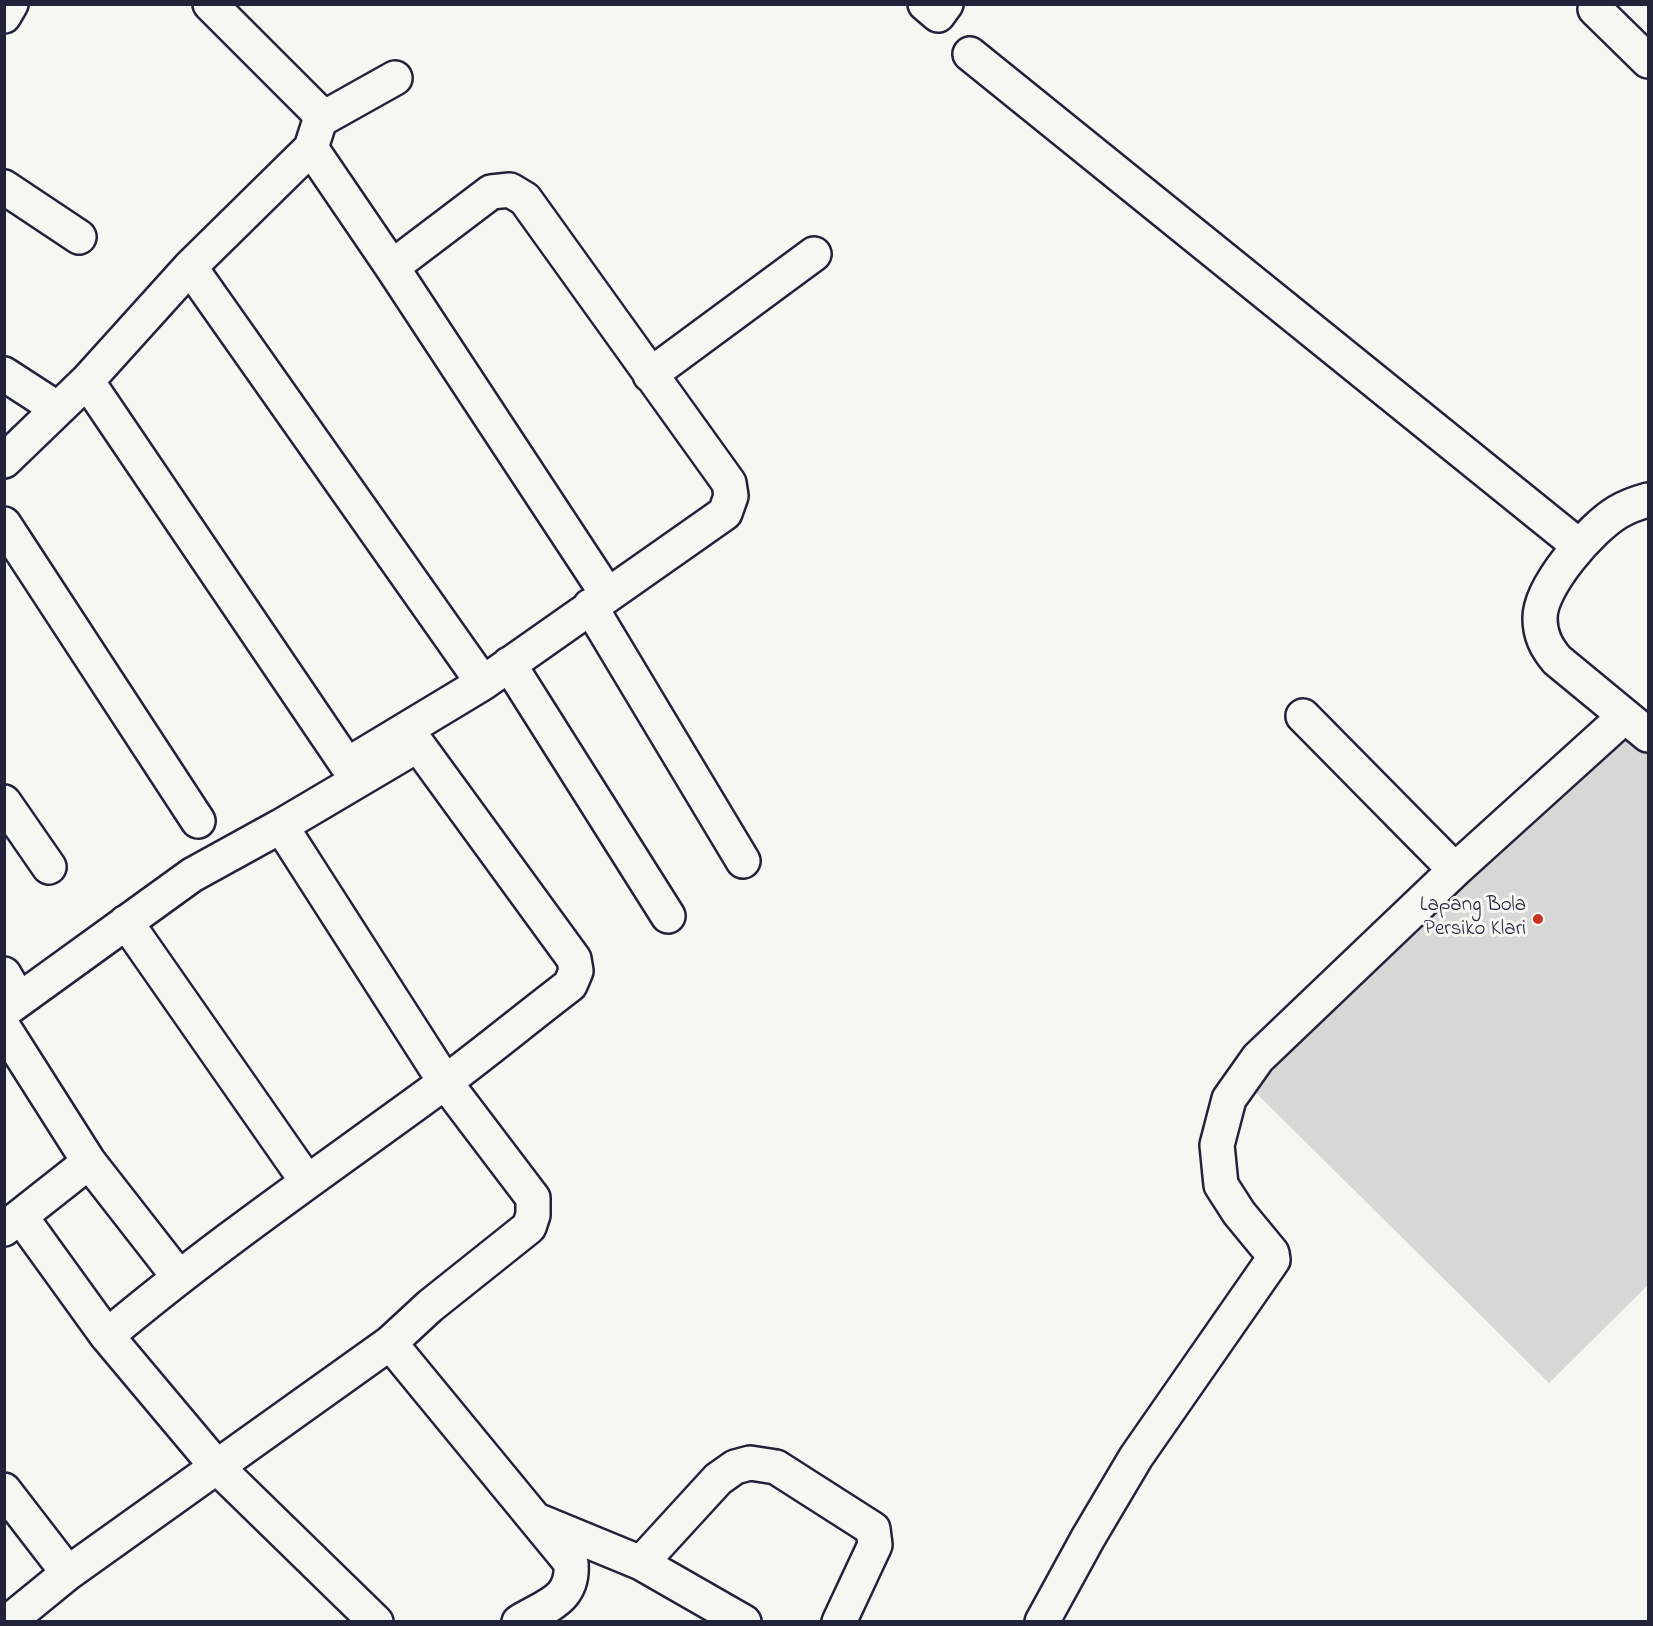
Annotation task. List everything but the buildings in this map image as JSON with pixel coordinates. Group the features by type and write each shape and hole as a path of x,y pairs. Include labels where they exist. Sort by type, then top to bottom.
{"street":[{"path":"4,16 12,4"},
{"path":"210,4 316,110 316,134 392,267 599,600 743,861"},
{"path":"925,4 938,15 946,4"},
{"path":"1595,9 1648,61"},
{"path":"970,54 1579,546"},
{"path":"4,461 87,381 190,267 316,134 395,78"},
{"path":"4,187 79,237"},
{"path":"87,381 346,765 496,673 725,513 731,496 729,483 525,199 510,190 491,192 392,267"},
{"path":"650,375 814,254"},
{"path":"190,267 496,673 668,916"},
{"path":"4,374 58,409"},
{"path":"1042,1622 1136,1457 1273,1260 1272,1252 1221,1185 1217,1145 1229,1099 1258,1058 1455,870 1637,726 1557,660 1545,644 1541,630 1543,600 1579,546 1616,513 1633,504 1648,500"},
{"path":"4,525 198,821"},
{"path":"1303,716 1455,870"},
{"path":"106,1336 178,1276 306,1180 445,1082 570,985 576,970 574,959 418,745 281,826 192,874 8,1003 89,1162 178,1276"},
{"path":"4,802 49,867"},
{"path":"8,1622 68,1573 390,1343 430,1306 529,1227 533,1215 533,1198 445,1082 281,826"},
{"path":"126,922 306,1180"},
{"path":"89,1162 13,1223 217,1467 376,1622"},
{"path":"390,1343 571,1563 572,1579 567,1593 519,1622"},
{"path":"641,1563 718,1479 735,1467 750,1463 776,1467 873,1529 875,1545 839,1622"},
{"path":"4,1490 68,1573"},
{"path":"535,1520 641,1563 744,1622"}],"shaded area":[{"name":"Lapang Bola Persiko Klari","path":"1626,727 1648,748 1648,1285 1549,1383 1252,1089"}],"place":[{"name":"Lapang Bola Persiko Klari","path":"1538,919"}]}
